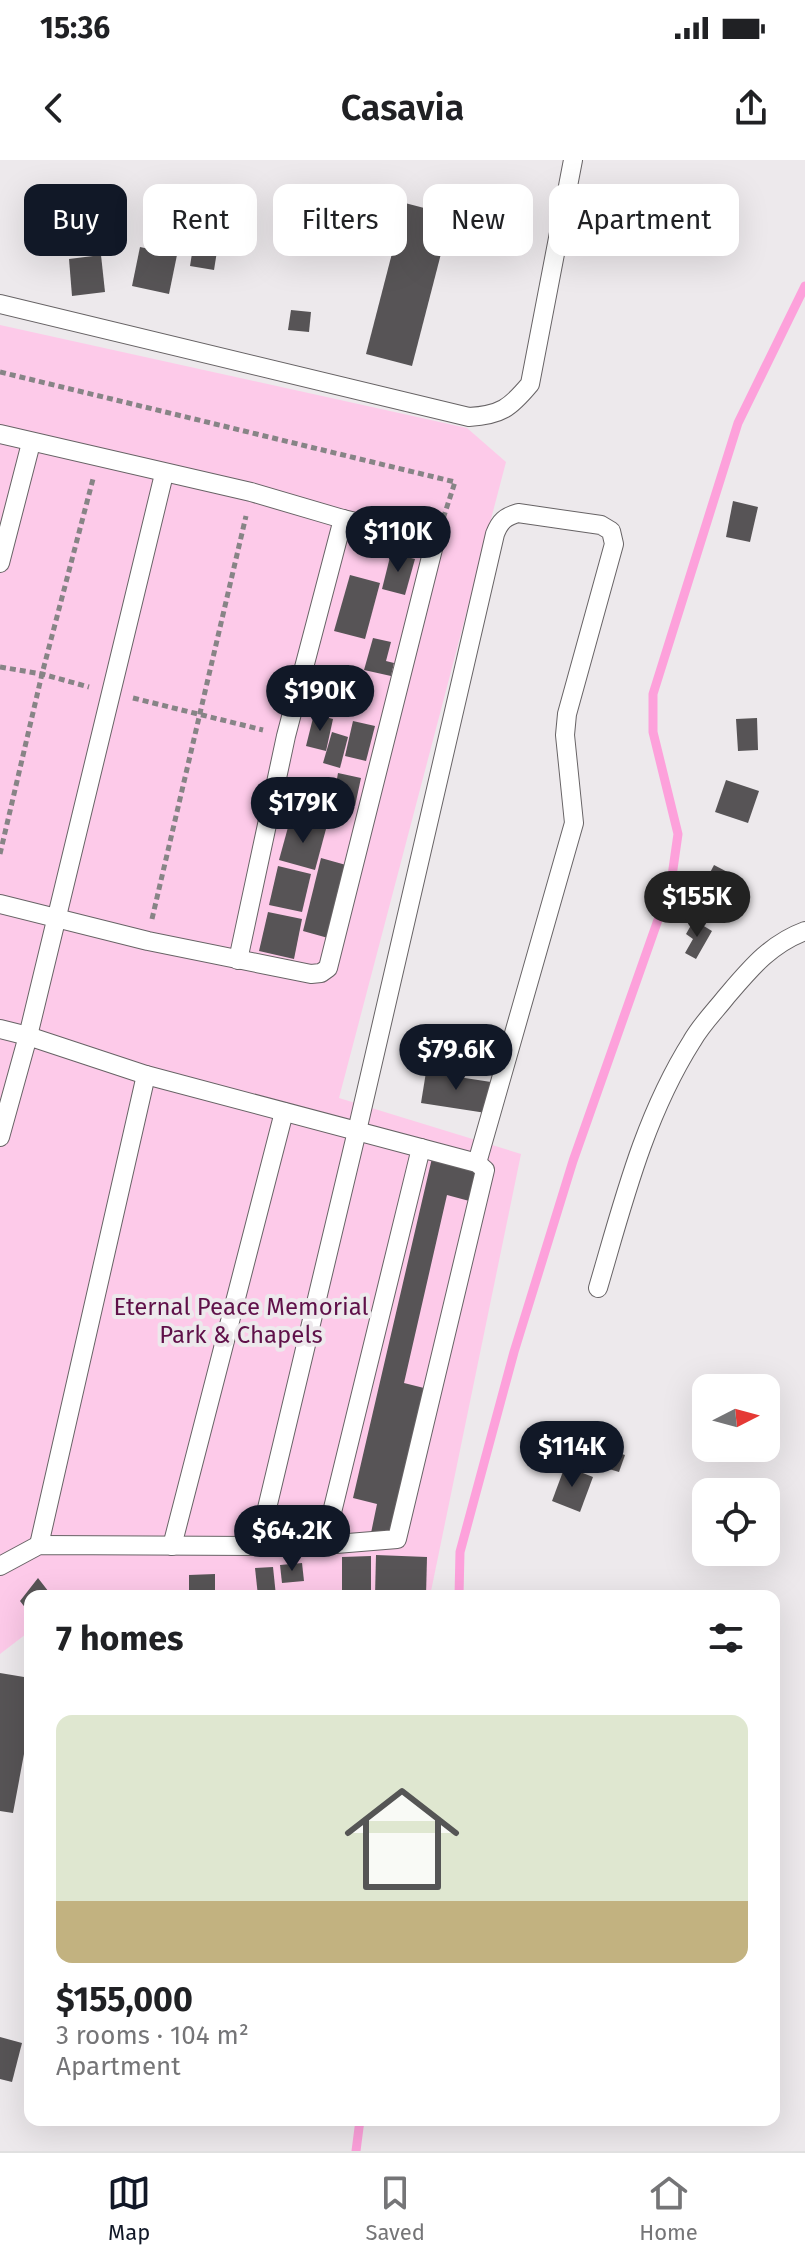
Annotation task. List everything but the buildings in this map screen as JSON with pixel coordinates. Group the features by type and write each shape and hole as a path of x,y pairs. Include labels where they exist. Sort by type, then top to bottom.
{"lane":[{"path":"0,304 469,417 492,416 512,406 530,384 573,160"},
{"path":"0,434 251,492 343,519 435,541 328,968 311,974 238,960 0,904"},
{"path":"0,563 31,443"},
{"path":"0,1137 28,1036 164,474"},
{"path":"258,1546 499,522 518,513 601,525 611,531 614,544 567,714 565,735 574,823 477,1163"},
{"path":"238,960 286,736 343,519"},
{"path":"598,1288 637,1152 692,1039 753,965 786,938 805,931"},
{"path":"0,1029 146,1075 477,1163 485,1170 400,1534 395,1540 258,1546 39,1545 0,1566"},
{"path":"39,1545 146,1075"},
{"path":"172,1546 284,1112"},
{"path":"324,1545 421,1148"}],"path":[{"path":"0,372 455,482 435,541"},
{"path":"0,854 42,674 98,459"},
{"path":"148,941 251,492"},
{"path":"0,667 42,674 286,736"}],"green space":[{"name":"Eternal Peace Memorial Park & Chapels","path":"0,325 467,428 506,462 339,1098 521,1154 431,1590 24,1590 24,1636 0,1654"}],"waterway":[{"path":"459,1590 460,1552 514,1352 573,1161 671,883 678,834 653,732 653,694 738,423 805,286"},
{"path":"356,2151 359,2126"}]}
